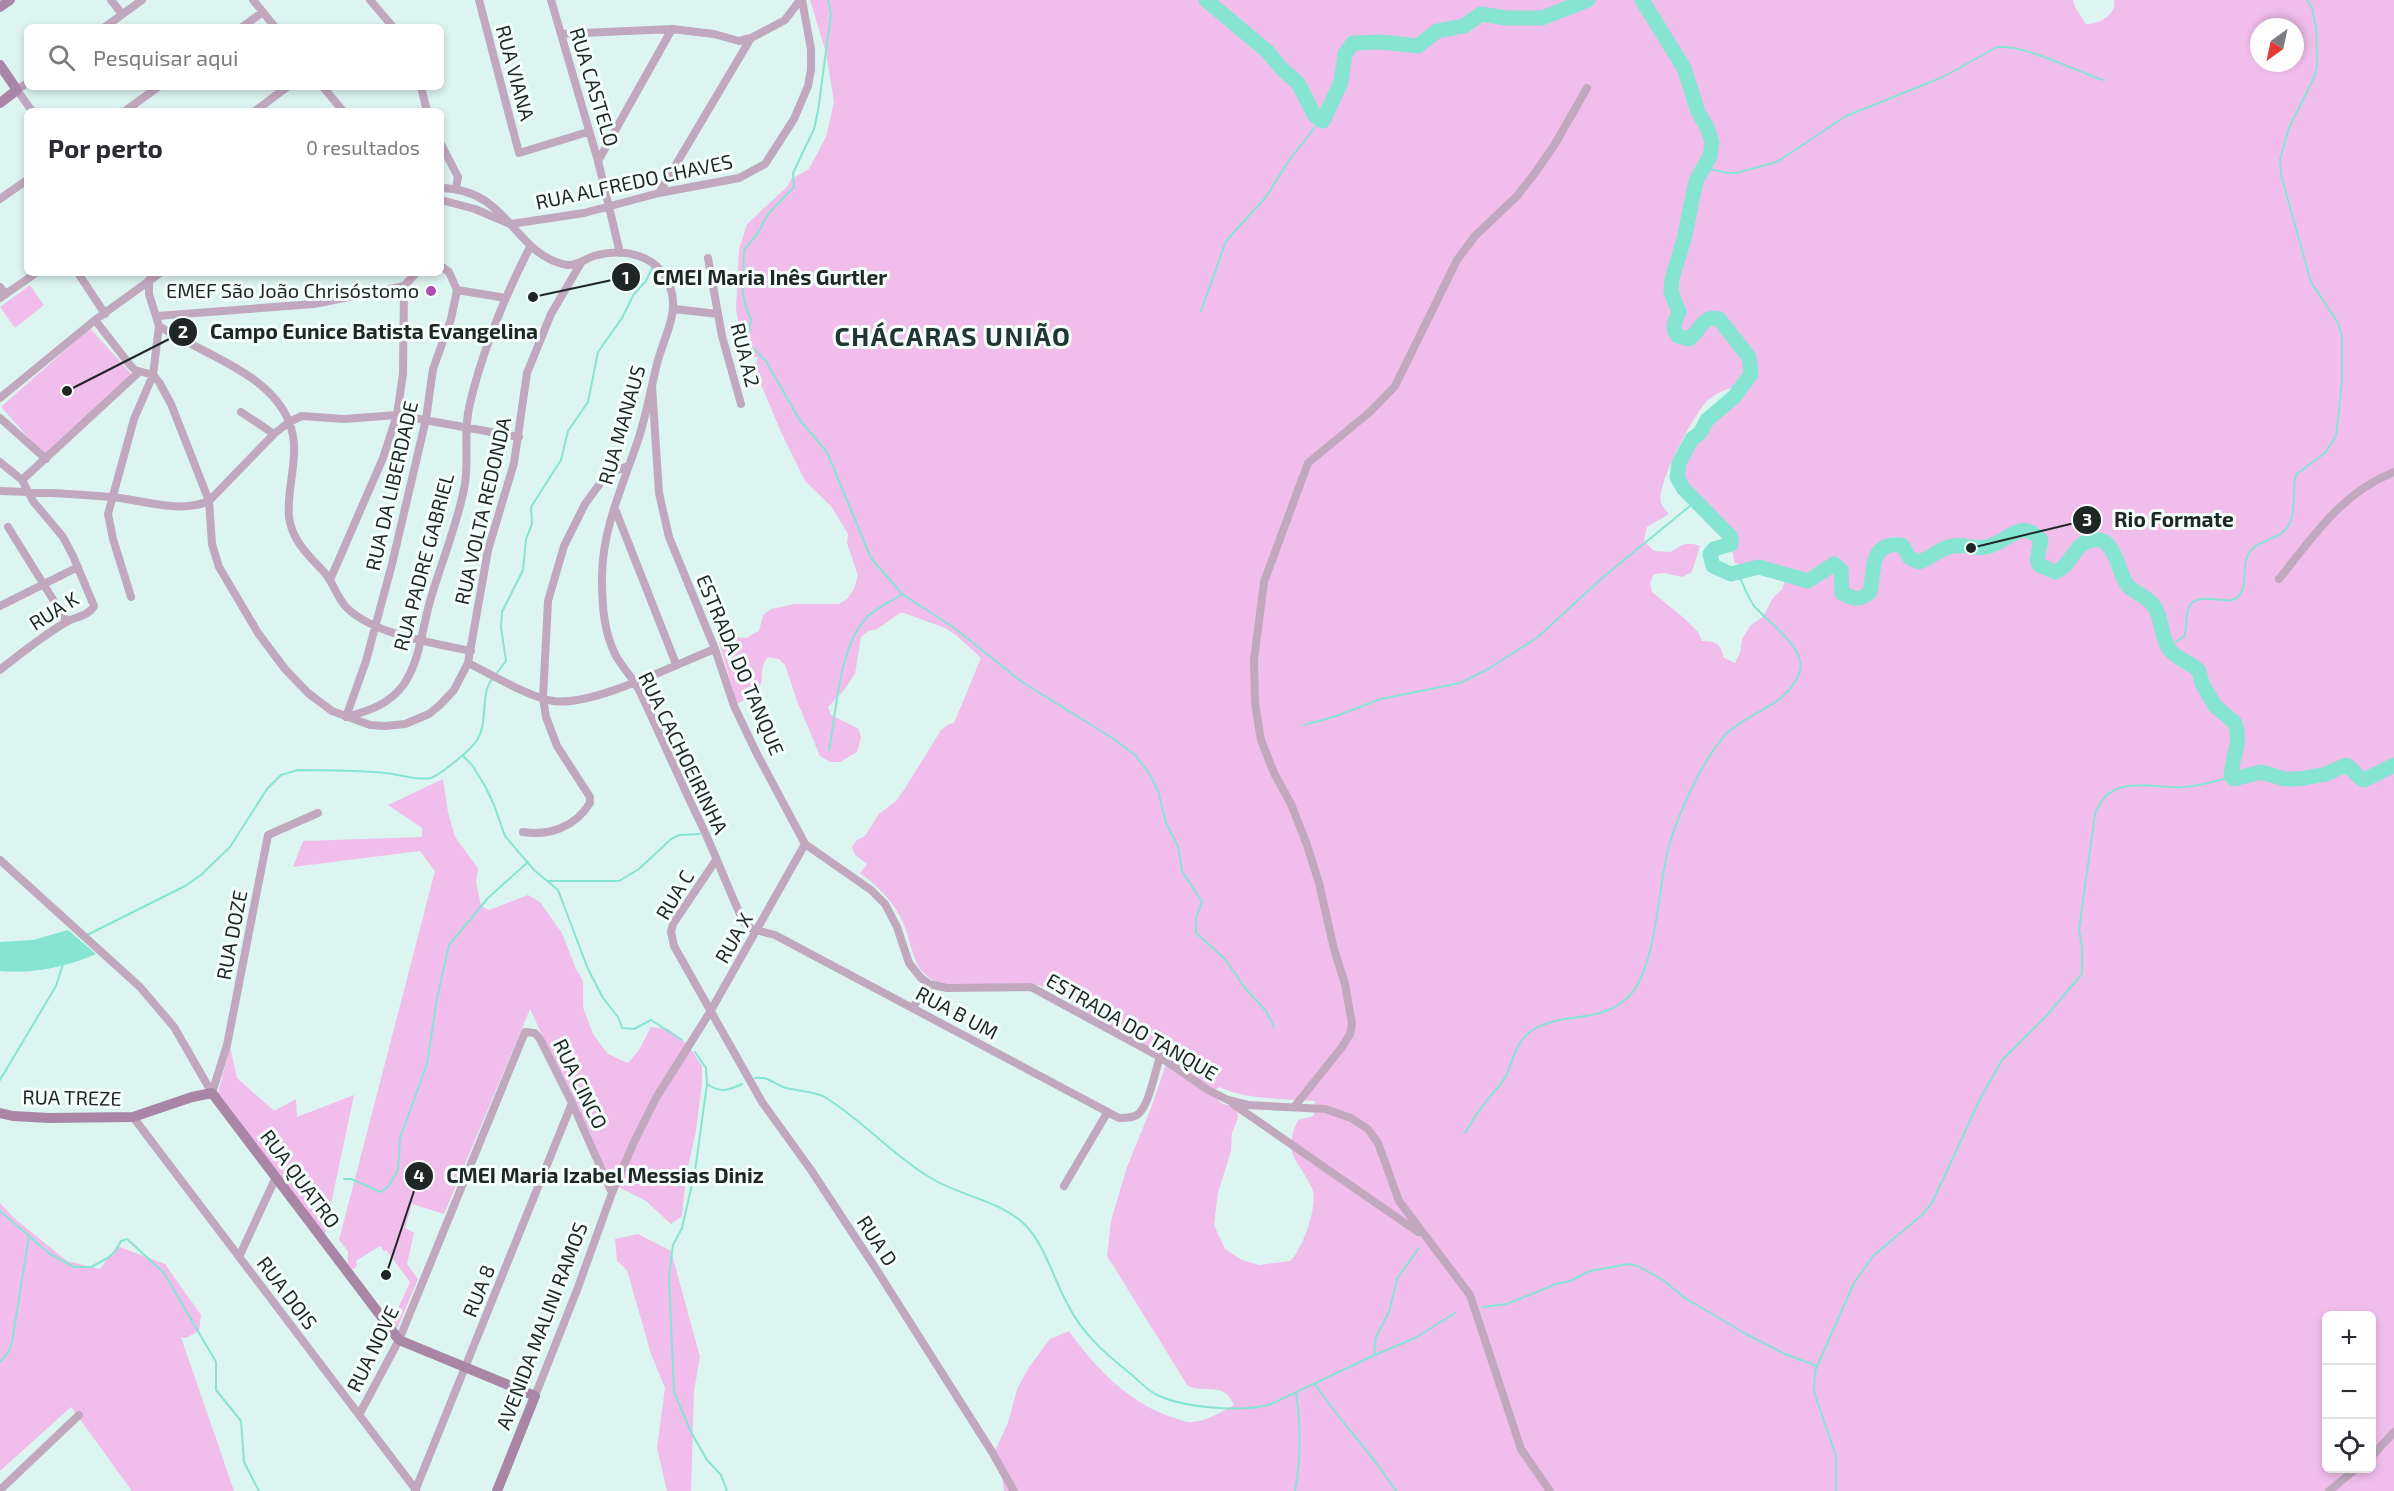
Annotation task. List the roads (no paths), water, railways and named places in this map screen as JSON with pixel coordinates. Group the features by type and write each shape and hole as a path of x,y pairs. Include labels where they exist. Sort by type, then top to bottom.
{"street":[{"path":"0,7 10,0"},
{"path":"111,0 122,14"},
{"path":"109,24 142,0"},
{"path":"254,0 273,24"},
{"path":"370,0 390,24"},
{"name":"RUA VIANA","path":"479,0 519,153 588,132"},
{"path":"561,34 672,29 714,34 734,41 751,38 785,20 801,0"},
{"name":"RUA ALFREDO CHAVES","path":"511,224 584,213 659,193 739,178 765,164 775,152 794,119 808,86 811,48 801,0"},
{"name":"RUA CASTELO","path":"552,1 588,132 598,160 620,253"},
{"path":"247,24 263,12"},
{"path":"598,160 672,29"},
{"path":"659,193 751,38"},
{"path":"0,65 30,108"},
{"path":"0,104 24,85"},
{"path":"1295,1106 1342,1047 1350,1034 1352,1024 1345,984 1307,845 1261,740 1255,703 1254,660 1264,582 1308,463 1371,411 1395,386 1457,260 1475,236 1517,196 1555,144 1587,88"},
{"path":"128,108 154,90"},
{"path":"259,108 283,90"},
{"path":"326,90 340,108"},
{"path":"423,90 426,108"},
{"path":"444,150 458,177 456,188"},
{"path":"0,199 24,182"},
{"path":"444,188 456,188 478,196 493,206 530,246 568,265 581,263 592,257 620,253 641,256 660,269 671,288 674,309"},
{"path":"444,201 475,209 511,224"},
{"name":"RUA PADRE GABRIEL","path":"346,717 374,709 394,694 409,675 464,486 467,454 465,427 478,372 506,298 530,246"},
{"name":"RUA A2","path":"708,258 729,366 741,404"},
{"name":"RUA VOLTA REDONDA","path":"153,375 171,404 209,501 212,544 219,567 258,633 302,687 323,705 346,717 370,725 405,724 429,714 449,697 468,663 488,550 509,481 519,437 527,373 551,314 581,263"},
{"path":"444,268 449,272 457,290 506,298"},
{"path":"0,287 3,296 32,276"},
{"path":"80,276 105,314"},
{"path":"0,398 105,314 146,276"},
{"path":"131,597 108,521 109,506 134,419 153,375 159,326 146,276"},
{"path":"157,316 314,304 404,286 413,276"},
{"path":"330,580 384,458 397,415 403,374 404,286"},
{"name":"RUA DA LIBERDADE","path":"346,717 366,661 426,419 433,369 451,319 457,290"},
{"name":"RUA A2","path":"674,309 718,314"},
{"name":"RUA MANAUS","path":"674,309 657,363 640,433 615,509 676,664"},
{"path":"95,320 130,365 139,372 153,375"},
{"path":"159,326 255,381 270,394 290,422 294,447 289,506 292,531 300,545 330,580 346,607 375,625 421,640 471,651"},
{"path":"22,480 139,372"},
{"name":"ESTRADA DO TANQUE","path":"652,386 656,464 663,513 679,565 757,754 806,844 871,890 885,904 897,927 909,963 929,984 946,988 1031,987 1160,1057 1208,1090 1228,1100 1248,1105 1325,1109 1339,1113 1368,1129 1378,1143 1399,1201 1470,1295 1521,1449 1550,1491"},
{"path":"242,412 274,434"},
{"path":"0,491 112,497 191,507 209,501 274,434 302,416 344,418 397,415 519,437"},
{"path":"0,418 46,459"},
{"path":"0,462 22,480 27,492 63,537 78,567 0,606"},
{"path":"523,832 551,833 570,823 590,803 590,797 557,746 546,717 543,698 548,601 564,546 580,513 600,480 613,470 628,466"},
{"path":"2279,579 2334,512 2355,493 2373,481 2394,472"},
{"name":"RUA CACHOEIRINHA","path":"615,509 603,553 604,617 616,655 635,683 744,923 757,931"},
{"path":"8,526 67,622"},
{"name":"RUA K","path":"0,670 67,622 92,610 93,601 78,567"},
{"path":"468,663 543,698 569,701 635,683 715,649"},
{"name":"RUA DOZE","path":"212,1093 227,1045 268,835 318,813"},
{"name":"RUA X","path":"688,1047 806,844"},
{"name":"RUA QUATRO","path":"0,860 140,987 174,1027 212,1093 399,1340"},
{"name":"RUA C","path":"710,1012 674,946 671,932 673,924 716,860"},
{"name":"RUA B UM","path":"757,931 775,935 1119,1118 1136,1115 1141,1111 1160,1057"},
{"path":"914,1007 929,984"},
{"name":"RUA D","path":"710,1012 762,1102 811,1170 878,1272 992,1452 1014,1491"},
{"name":"RUA CINCO","path":"525,1032 536,1033 540,1039 572,1103 612,1193"},
{"name":"RUA NOVE","path":"359,1415 399,1340 525,1032"},
{"name":"AVENIDA MALINI RAMOS","path":"497,1491 577,1290 612,1193 656,1098 688,1047"},
{"name":"RUA TREZE","path":"0,1113 49,1118 133,1117 212,1093"},
{"path":"1228,1100 1424,1236"},
{"name":"RUA 8","path":"416,1490 572,1103"},
{"path":"1064,1186 1107,1113"},
{"name":"RUA DOIS","path":"133,1117 416,1490"},
{"path":"239,1257 276,1177"},
{"path":"399,1340 535,1396"},
{"path":"0,1490 79,1415"},
{"path":"2376,1452 2394,1432"},
{"path":"2329,1491 2351,1473"}],"waterway":[{"path":"828,0 831,14 814,129 793,173 794,187 768,214 758,233 744,250 743,294 751,319 748,337 750,346 766,361 799,419 827,452 871,558 902,594 953,627 1022,682 1114,739 1135,755 1149,773 1158,791 1166,823 1178,846 1182,871 1202,902 1196,918 1196,933 1225,959 1245,988 1266,1011 1274,1027"},
{"path":"1206,0 1267,51 1298,83 1315,116 1323,121 1341,82 1345,54 1353,43 1381,42 1418,46 1437,31 1464,26 1481,14 1506,18 1542,18 1588,0"},
{"path":"1642,0 1684,68 1698,112 1707,127 1712,142 1710,156 1696,181 1684,239 1672,279 1671,292 1679,312 1674,327 1678,336 1689,339 1705,321 1713,318 1719,319 1749,357 1751,374 1734,397 1707,420 1700,433 1692,439 1679,463 1677,477 1683,488 1731,537 1731,544 1714,549 1710,554 1713,566 1731,574 1759,567 1808,581 1834,564 1841,570 1842,593 1856,598 1863,597 1870,592 1873,567 1878,553 1891,545 1902,545 1909,557 1919,562 1948,547 1986,547 2014,533 2026,531 2041,540 2037,559 2039,565 2055,572 2065,565 2086,542 2100,540 2112,550 2129,587 2154,606 2169,649 2199,671 2202,683 2215,706 2235,723 2237,743 2231,776 2234,779 2261,772 2285,779 2299,779 2326,774 2346,765 2364,780 2394,765"},
{"path":"2168,646 2184,637 2188,609 2193,602 2204,599 2229,600 2238,597 2243,588 2247,557 2251,551 2261,543 2280,534 2289,524 2293,513 2297,474 2325,453 2336,436 2342,382 2342,336 2338,323 2311,282 2281,175 2280,159 2289,128 2314,78 2317,66 2316,28 2312,8 2307,0"},
{"path":"1702,167 1736,173 1777,162 1846,116 1943,77 1997,47 2008,47 2035,54 2103,80"},
{"path":"1201,311 1226,241 1266,197 1290,159 1320,121"},
{"path":"496,674 506,661 501,627 502,612 523,570 526,539 532,524 531,507 561,460 568,431 588,402 598,352 622,318 634,294 646,281 652,268"},
{"path":"1304,725 1381,699 1460,683 1488,669 1538,637 1602,578 1696,501"},
{"path":"1465,1133 1479,1110 1505,1078 1519,1045 1526,1035 1543,1025 1556,1021 1608,1010 1620,1004 1631,994 1640,981 1652,944 1665,862 1672,837 1682,809 1699,774 1727,733 1779,699 1795,682 1800,670 1797,653 1784,635 1754,606 1738,573"},
{"path":"829,750 844,662 857,630 875,610 902,594"},
{"path":"87,935 185,886 201,875 230,847 267,789 281,775 298,770 320,770 374,772 420,779 435,776 463,755 477,740 483,725 486,692 493,678"},
{"path":"463,756 472,765 485,786 505,836 534,870 558,890 588,969 603,998 618,1017 622,1028 634,1029 651,1020 682,1040"},
{"path":"1836,1491 1836,1456 1814,1392 1815,1371 1854,1283 1873,1256 1922,1215 1932,1203 1981,1097 2002,1060 2048,1014 2082,974 2082,947 2079,930 2095,814 2102,801 2111,792 2121,788 2146,785 2185,787 2231,776"},
{"path":"548,881 619,881 639,869 671,839 679,835 700,834"},
{"path":"344,1179 351,1179 381,1192 388,1187 398,1170 400,1138 427,1064 437,998 449,945 488,898 528,862"},
{"path":"0,1080 56,986 63,964"},
{"path":"695,1052 706,1068 707,1084 695,1171 682,1228 673,1245 669,1275 674,1392 691,1432 707,1460 721,1475 727,1491"},
{"path":"755,1078 766,1079 783,1087 823,1096 852,1116 921,1172 946,1186 1002,1209 1022,1222 1037,1240 1068,1305 1088,1335 1104,1352 1157,1395 1182,1403 1212,1408 1269,1405 1417,1337 1455,1313"},
{"path":"707,1084 724,1090 742,1084"},
{"path":"0,1211 50,1254 74,1267 91,1267 106,1259 115,1252 121,1241 127,1239 164,1273 216,1362 216,1390 241,1421 244,1462 259,1491"},
{"path":"0,1362 9,1351 12,1342 29,1236"},
{"path":"1374,1354 1376,1337 1389,1312 1397,1279 1419,1248"},
{"path":"1482,1307 1507,1304 1556,1284 1570,1281 1590,1271 1628,1264 1638,1266 1663,1280 1685,1298 1746,1334 1785,1354 1817,1366"},
{"path":"1315,1384 1396,1491"},
{"path":"1295,1491 1300,1442 1296,1393"}],"place":[{"name":"EMEF São João Chrisóstomo","path":"431,291"},
{"name":"CMEI Maria Inês Gurtler","path":"533,297"},
{"name":"Campo Eunice Batista Evangelina","path":"67,391"},
{"name":"Rio Formate","path":"1971,548"},
{"name":"CMEI Maria Izabel Messias Diniz","path":"386,1275"}],"district":[{"name":"CHÁCARAS UNIÃO","path":"953,337"}]}
